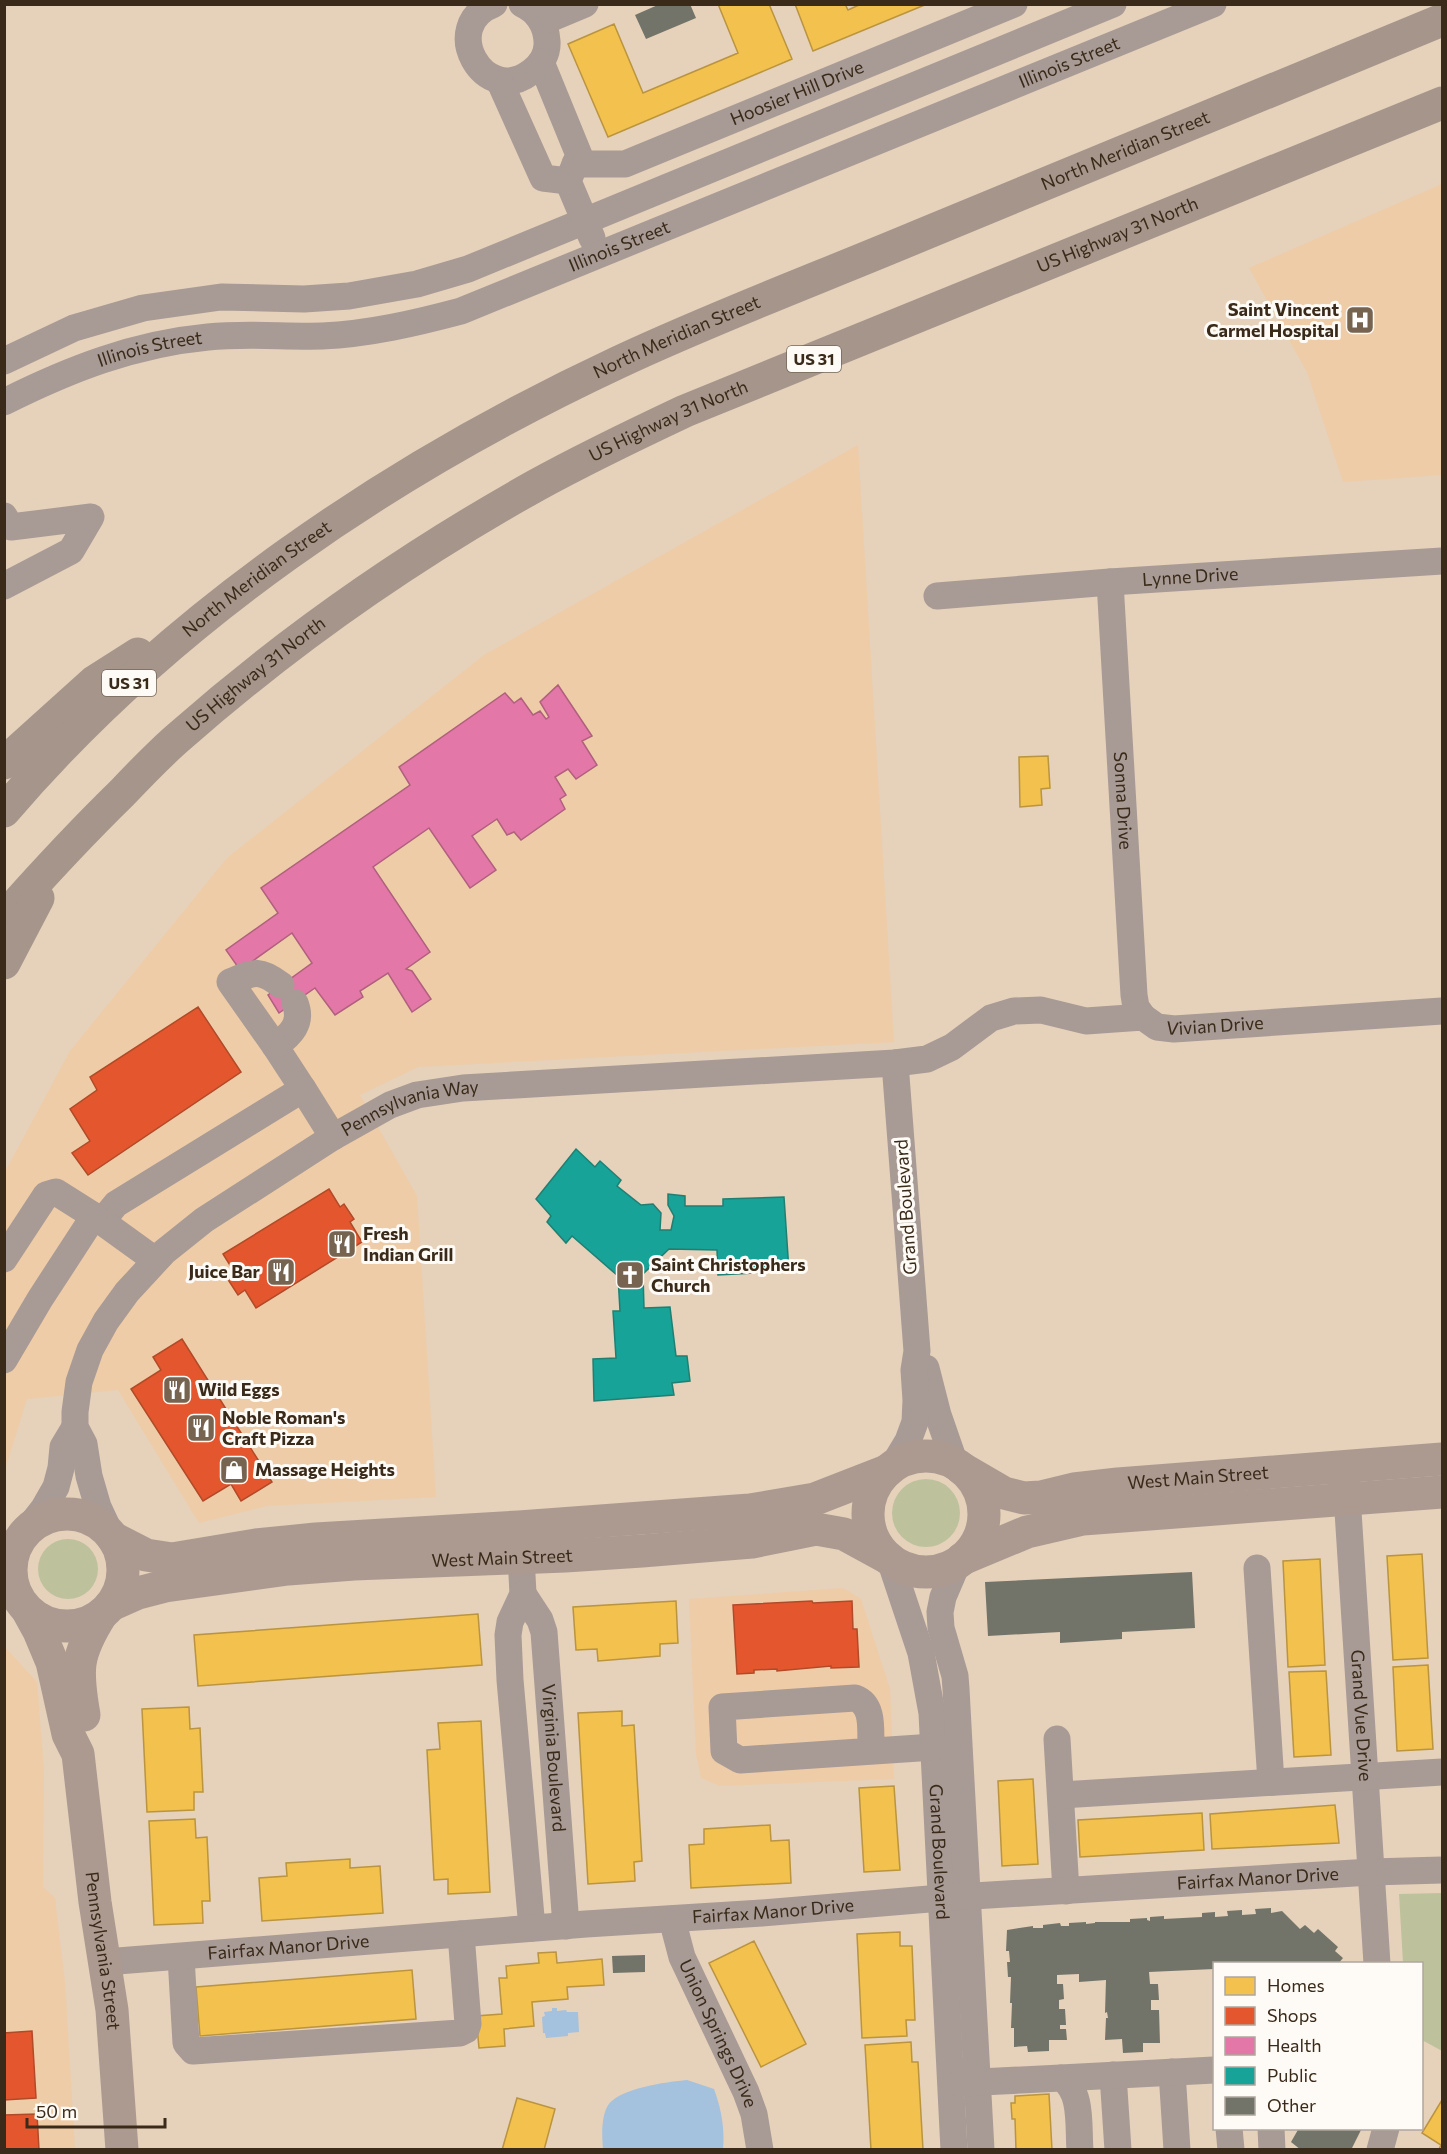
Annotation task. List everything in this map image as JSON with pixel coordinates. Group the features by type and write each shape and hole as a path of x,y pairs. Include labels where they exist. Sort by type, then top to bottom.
{"highway":[{"name":"North Meridian Street","path":"4,812 63,746 137,675 268,570 375,495 502,421 622,361 808,281 1443,20"},
{"name":"US Highway 31 North","path":"4,918 59,856 178,737 281,652 345,604 418,555 535,486 685,411 1443,103"},
{"path":"4,763 94,682 268,570"},
{"path":"4,963 59,856"}],"main road":[{"path":"913,1457 942,1458 958,1466 976,1485 981,1495 984,1517 978,1539 972,1549 960,1561 936,1571 920,1572 904,1568 889,1559 873,1538 868,1512 871,1493 880,1478 890,1468 913,1457"},
{"name":"West Main Street","path":"958,1466 1004,1493 1028,1498 1118,1484 1443,1460"},
{"name":"West Main Street","path":"106,1610 138,1593 165,1586 288,1569 354,1564 520,1543 778,1506 830,1494 890,1468"},
{"name":"West Main Street","path":"960,1561 1021,1534 1074,1521 1443,1492"},
{"path":"70,1514 94,1521 112,1537 120,1552 123,1568 119,1591 106,1610 82,1624 60,1626 46,1623 18,1604 10,1567 17,1539 47,1518 70,1514"},
{"name":"West Main Street","path":"112,1537 147,1555 172,1559 256,1545 316,1539 520,1543 752,1542 816,1529 844,1534 889,1559"},
{"name":"Pennsylvania Street","path":"18,1604 39,1631 52,1662 68,1734 78,1754 95,1902 116,2050 122,2150"},
{"name":"Pennsylvania Street","path":"78,1754 86,1730 79,1666 85,1644 106,1610"}],"street":[{"path":"494,4 478,15 471,26 468,40 470,53 476,65 486,75 499,80 513,81 526,76 541,62 547,45 546,33 532,13 585,4"},
{"name":"Hoosier Hill Drive","path":"499,80 543,178 625,164 1014,4"},
{"name":"Illinois Street","path":"4,361 74,328 155,306 221,297 327,298 373,293 417,284 468,269 1113,4"},
{"name":"Illinois Street","path":"4,402 76,368 152,345 232,335 315,336 376,331 433,319 487,302 1213,4"},
{"path":"541,62 579,155 572,173 585,222 598,256"},
{"path":"4,586 71,551 91,517 7,525"},
{"name":"Lynne Drive","path":"937,596 1110,582 1443,561"},
{"name":"Sonna Drive","path":"1110,582 1134,995 1143,1017"},
{"path":"275,1046 292,1034 297,1023 298,1011 288,994 267,974 260,972 230,982 275,1046 333,1137"},
{"name":"Vivian Drive","path":"895,1063 927,1059 952,1047 991,1018 1014,1011 1041,1010 1086,1021 1143,1017 1157,1027 1174,1029 1443,1011"},
{"name":"Pennsylvania Way","path":"17,1539 44,1508 56,1487 63,1447 75,1427 77,1389 90,1350 116,1306 155,1260 176,1240 204,1220 333,1137 390,1105 417,1095 441,1090 895,1063"},
{"name":"Grand Boulevard","path":"890,1468 908,1441 915,1422 914,1370 917,1351 895,1063"},
{"path":"4,1360 40,1299 98,1219 116,1204 303,1089"},
{"path":"4,1260 46,1195 56,1192 155,1260"},
{"name":"Grand Boulevard","path":"917,1351 926,1369 938,1415 958,1466"},
{"name":"Pennsylvania Way","path":"75,1427 84,1444 89,1476 98,1507 112,1537"},
{"name":"Grand Vue Drive","path":"1345,1467 1377,1962"},
{"name":"Virginia Boulevard","path":"520,1543 523,1594 510,1622 508,1635 532,1928"},
{"name":"Grand Boulevard","path":"889,1559 921,1653 929,1693 934,1747 954,2150"},
{"name":"Grand Boulevard","path":"960,1561 943,1597 940,1620 956,1689 981,2150"},
{"path":"1257,1568 1271,1782"},
{"name":"Virginia Boulevard","path":"523,1594 540,1620 544,1632 566,1926"},
{"path":"871,1750 868,1709 863,1701 855,1698 722,1707 724,1751 740,1760 934,1747"},
{"path":"1058,1739 1066,1891"},
{"path":"1061,1795 1443,1772"},
{"name":"Fairfax Manor Drive","path":"105,1962 968,1896 1371,1872 1443,1870"},
{"name":"Union Springs Drive","path":"672,1919 682,1957 746,2091 754,2114 760,2150"},
{"path":"181,1956 186,2043 193,2050 460,2033 466,2030 468,2024 461,1934"},
{"path":"951,2084 1213,2070"},
{"path":"1172,2072 1177,2150"},
{"path":"1113,2075 1118,2150"},
{"path":"1061,2078 1068,2082 1074,2092 1080,2150"},
{"path":"1229,2130 1231,2150"},
{"path":"1270,2130 1272,2150"},
{"path":"1380,2150 1385,2130"}],"shaded area":[{"name":"Saint Vincent Carmel Hospital","path":"1442,184 1442,475 1343,482 1307,372 1249,268"},
{"path":"858,445 894,1042 418,1067 360,1095 417,1196 436,1497 267,1506 199,1523 118,1390 27,1399 5,1470 5,1172 70,1051 227,858 484,655"},
{"path":"843,1588 861,1599 890,1689 894,1779 720,1786 701,1778 696,1754 689,1599"},
{"path":"4,1646 37,1682 44,1770 43,1887 55,1898 65,1982 75,2149 5,2149"}],"green space":[{"path":"926,1479 939,1482 950,1489 957,1500 960,1513 957,1526 950,1537 939,1544 926,1547 913,1544 902,1537 895,1526 892,1513 895,1500 902,1489 913,1482"},
{"path":"62,1539 74,1539 85,1544 93,1552 98,1569 96,1581 85,1594 74,1599 62,1599 51,1594 43,1586 38,1575 38,1563 43,1552 51,1544"},
{"path":"1442,1893 1442,2051 1423,2041 1423,1962 1403,1962 1399,1894"}],"water":[{"path":"552,2008 557,2008 557,2011 578,2012 579,2032 568,2033 568,2036 546,2038 543,2033 542,2017 545,2016 544,2012 552,2011"},
{"path":"687,2080 714,2089 722,2118 723,2149 603,2149 604,2117 612,2100 643,2087"}],"building: Homes":[{"path":"718,4 769,4 792,59 608,137 568,44 614,24 643,93 738,53"},
{"path":"795,4 845,4 848,10 861,4 927,4 813,51"},
{"path":"1048,756 1050,788 1041,789 1042,805 1020,807 1019,757"},
{"path":"1422,1554 1428,1658 1393,1660 1387,1556"},
{"path":"1320,1559 1325,1665 1288,1667 1283,1561"},
{"path":"676,1601 678,1643 660,1644 660,1656 598,1661 597,1649 576,1650 573,1607"},
{"path":"478,1614 482,1665 198,1686 194,1635"},
{"path":"1428,1665 1433,1749 1397,1751 1393,1667"},
{"path":"1326,1671 1331,1755 1294,1757 1289,1672"},
{"path":"189,1707 190,1729 200,1728 203,1792 194,1792 194,1810 147,1812 142,1709"},
{"path":"622,1711 622,1726 634,1725 642,1861 634,1862 635,1881 588,1884 578,1713"},
{"path":"481,1721 490,1892 448,1894 448,1879 434,1880 427,1750 440,1749 438,1723"},
{"path":"1033,1779 1038,1864 1002,1866 998,1781"},
{"path":"894,1786 900,1870 864,1872 859,1788"},
{"path":"1335,1805 1339,1843 1212,1849 1210,1814"},
{"path":"1202,1813 1204,1850 1080,1857 1078,1820"},
{"path":"195,1819 196,1838 207,1837 210,1901 202,1901 203,1923 154,1925 149,1821"},
{"path":"770,1825 771,1841 789,1840 791,1883 691,1888 689,1845 704,1844 704,1829"},
{"path":"350,1859 350,1868 380,1866 383,1913 262,1921 259,1878 287,1876 286,1863"},
{"path":"900,1932 900,1946 912,1946 915,2020 906,2020 907,2036 862,2038 857,1934"},
{"path":"754,1941 806,2044 761,2067 709,1963"},
{"path":"556,1952 557,1963 602,1959 604,1985 567,1987 568,1999 532,2002 534,2026 504,2029 505,2046 479,2048 476,2016 502,2014 499,1978 507,1978 506,1966 539,1963 538,1953"},
{"path":"412,1970 416,2019 200,2036 196,1987"},
{"path":"911,2042 912,2062 918,2062 923,2150 871,2150 865,2045"},
{"path":"1049,2094 1052,2150 1016,2150 1015,2119 1012,2119 1011,2103 1015,2103 1015,2096"},
{"path":"517,2098 555,2109 544,2150 502,2150"},
{"path":"1442,2100 1441,2150 1439,2149 1441,2145 1422,2133"}],"building: Shops":[{"path":"198,1007 241,1072 88,1175 72,1153 90,1141 70,1109 97,1090 90,1077"},
{"path":"329,1189 340,1207 344,1204 354,1219 350,1222 362,1242 256,1308 245,1290 238,1295 225,1275 233,1270 223,1254"},
{"path":"182,1339 272,1482 241,1501 231,1484 203,1501 131,1389 161,1370 153,1357"},
{"path":"812,1601 813,1603 852,1601 853,1629 857,1629 859,1667 754,1670 754,1673 737,1674 733,1605"},
{"path":"32,2031 36,2098 4,2100 4,2033"},
{"path":"37,2114 39,2150 4,2150 4,2115"}],"building: Health":[{"path":"558,685 592,736 582,741 597,765 576,779 568,769 555,777 566,795 560,799 565,809 521,840 514,832 507,835 497,819 472,836 496,870 470,888 429,828 373,867 430,952 406,969 412,971 431,999 412,1012 388,973 360,991 363,997 335,1015 315,988 279,1013 268,995 312,963 292,933 240,970 226,950 278,913 261,888 410,785 399,767 505,693 514,703 521,698 533,715 540,711 546,719 549,717 540,702"}],"building: Public":[{"name":"Saint Christophers Church","path":"576,1149 595,1167 600,1161 621,1180 617,1186 641,1205 653,1204 661,1213 660,1230 671,1230 674,1216 668,1205 668,1194 685,1196 685,1206 723,1206 723,1199 784,1197 789,1271 718,1275 717,1250 669,1249 643,1274 644,1308 670,1307 676,1356 687,1356 690,1381 672,1383 674,1395 594,1401 593,1359 616,1358 613,1311 620,1311 618,1276 572,1236 566,1243 547,1222 551,1216 536,1199"}],"building: Other":[{"path":"660,4 690,4 696,18 646,39 635,15"},
{"path":"1192,1572 1195,1628 1122,1632 1122,1639 1060,1643 1060,1632 988,1636 985,1582"},
{"path":"1271,1908 1271,1913 1282,1911 1300,1929 1305,1925 1314,1933 1318,1929 1338,1947 1335,1951 1343,1958 1340,1962 1213,1962 1213,1969 1149,1972 1150,1984 1158,1984 1159,2000 1151,2000 1151,2010 1159,2010 1160,2043 1143,2043 1143,2052 1123,2053 1122,2039 1105,2040 1106,2018 1108,2018 1107,2012 1105,2013 1106,1980 1079,1982 1079,1974 1057,1975 1057,1984 1063,1984 1064,1999 1059,2000 1059,2009 1065,2009 1066,2025 1060,2025 1060,2029 1066,2029 1067,2040 1049,2040 1049,2051 1028,2052 1027,2046 1014,2047 1014,2028 1011,2028 1011,1977 1008,1977 1007,1962 1010,1962 1009,1951 1006,1951 1007,1930 1033,1926 1033,1928 1043,1928 1043,1925 1060,1923 1061,1926 1069,1926 1069,1923 1130,1922 1130,1919 1147,1918 1150,1921 1150,1917 1164,1916 1164,1919 1202,1917 1202,1913 1215,1912 1215,1917 1228,1916 1227,1911 1242,1910 1242,1915 1256,1914 1255,1909"},
{"path":"645,1955 645,1972 613,1973 612,1956"},
{"path":"1298,2130 1361,2130 1351,2150 1301,2150 1291,2142"}],"place":[{"name":"Saint Vincent Carmel Hospital","path":"1360,320"},
{"name":"Fresh Indian Grill","path":"342,1244"},
{"name":"Juice Bar","path":"281,1272"},
{"name":"Saint Christophers Church","path":"630,1275"},
{"name":"Wild Eggs","path":"177,1390"},
{"name":"Noble Roman's Craft Pizza","path":"201,1428"},
{"name":"Massage Heights","path":"234,1470"}]}
